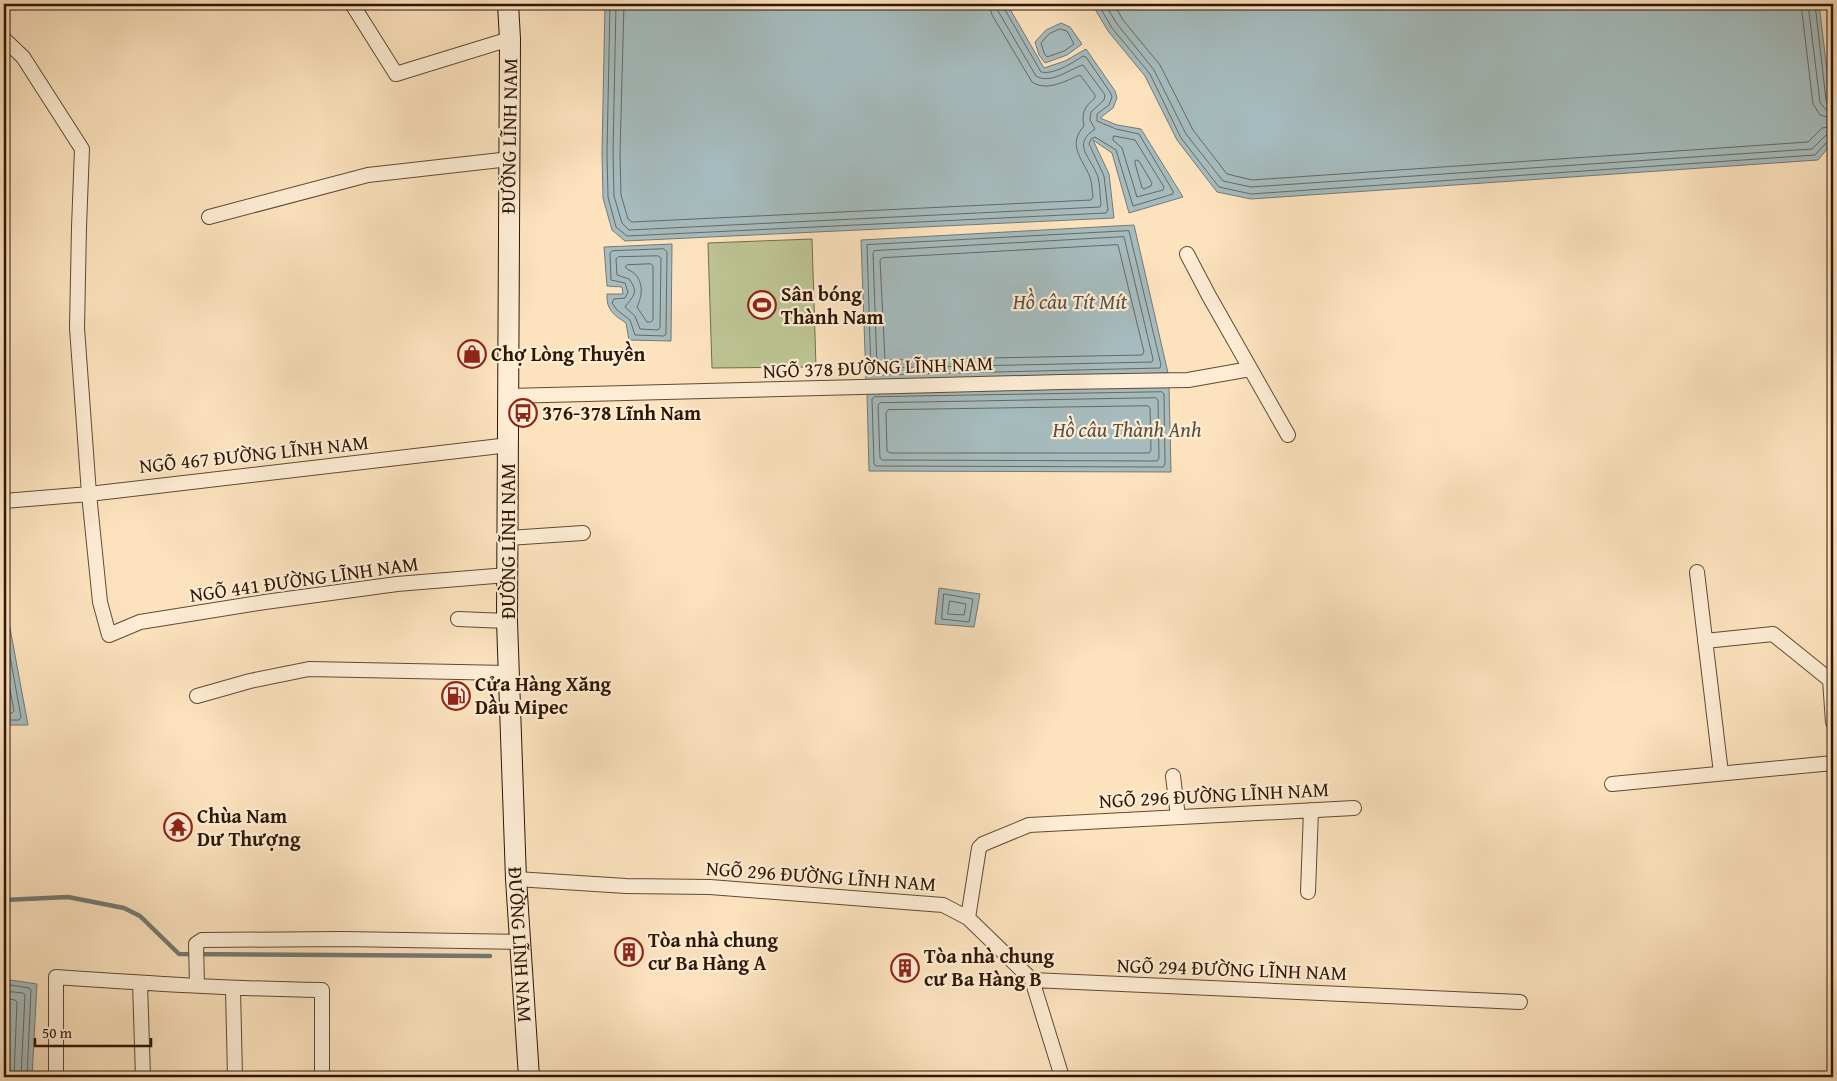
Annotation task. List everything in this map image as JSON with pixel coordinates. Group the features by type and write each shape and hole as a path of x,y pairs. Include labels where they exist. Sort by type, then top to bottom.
{"main road":[{"name":"ĐƯỜNG LĨNH NAM","path":"508,4 510,39 507,396 508,673 519,942 529,1077"}],"street":[{"path":"352,4 396,74 510,39"},
{"path":"4,40 23,57 82,149 77,328 89,494"},
{"path":"209,217 368,175 510,159"},
{"path":"1187,254 1208,296 1288,435"},
{"name":"NGÕ 378 ĐƯỜNG LĨNH NAM","path":"507,396 1188,380 1250,369"},
{"name":"NGÕ 467 ĐƯỜNG LĨNH NAM","path":"4,501 89,494 508,445"},
{"name":"NGÕ 441 ĐƯỜNG LĨNH NAM","path":"89,494 100,602 109,635 140,622 266,602 397,584 507,575"},
{"path":"508,538 583,533"},
{"path":"1697,572 1721,773"},
{"path":"458,619 507,621"},
{"path":"1705,641 1773,634 1830,680 1833,722"},
{"path":"197,696 250,681 309,669 508,673"},
{"path":"1612,784 1833,763"},
{"path":"1173,776 1178,817"},
{"name":"NGÕ 296 ĐƯỜNG LĨNH NAM","path":"516,879 626,886 710,887 943,905 968,918 978,848 983,844 1029,825 1354,808"},
{"path":"1308,892 1312,810"},
{"path":"968,918 1032,980 1062,1077"},
{"path":"197,985 196,944 202,940 342,939 519,942"},
{"path":"56,1077 56,977 197,985 233,989 322,990 322,1077"},
{"name":"NGÕ 294 ĐƯỜNG LĨNH NAM","path":"1032,980 1520,1002"},
{"path":"140,983 143,1077"},
{"path":"233,989 235,1077"}],"green space":[{"name":"Sân bóng Thành Nam","path":"812,239 816,367 712,368 708,243"}],"water":[{"path":"605,4 1007,4 1044,68 1065,61 1086,49 1115,91 1117,98 1113,108 1100,118 1117,125 1141,129 1183,197 1129,213 1112,153 1093,140 1109,174 1114,218 625,241 612,230 603,198"},
{"path":"1092,4 1819,4 1833,120 1833,142 1818,160 1251,199 1217,192 1177,140 1145,76 1108,31"},
{"path":"1061,23 1070,27 1082,44 1067,55 1045,63 1039,55 1035,42 1046,30"},
{"name":"Hồ câu Tít Mít","path":"1134,225 1168,373 866,380 861,240"},
{"path":"672,244 671,341 629,340 626,323 614,315 609,308 607,294 623,294 622,287 607,286 604,247"},
{"name":"Hồ câu Thành Anh","path":"1169,386 1171,472 869,471 867,392"},
{"path":"939,588 980,594 974,627 935,624"},
{"path":"4,596 28,725 4,725"},
{"path":"4,979 37,984 32,1077 4,1077"}],"waterway":[{"path":"4,900 68,897 124,908 140,916 179,954 490,956"}],"place":[{"name":"Sân bóng Thành Nam","path":"762,305"},
{"name":"Chợ Lòng Thuyền","path":"472,354"},
{"name":"376-378 Lĩnh Nam","path":"523,413"},
{"name":"Cửa Hàng Xăng Dầu Mipec","path":"456,696"},
{"name":"Chùa Nam Dư Thượng","path":"178,827"},
{"name":"Tòa nhà chung cư Ba Hàng A","path":"629,952"},
{"name":"Tòa nhà chung cư Ba Hàng B","path":"905,968"}]}
